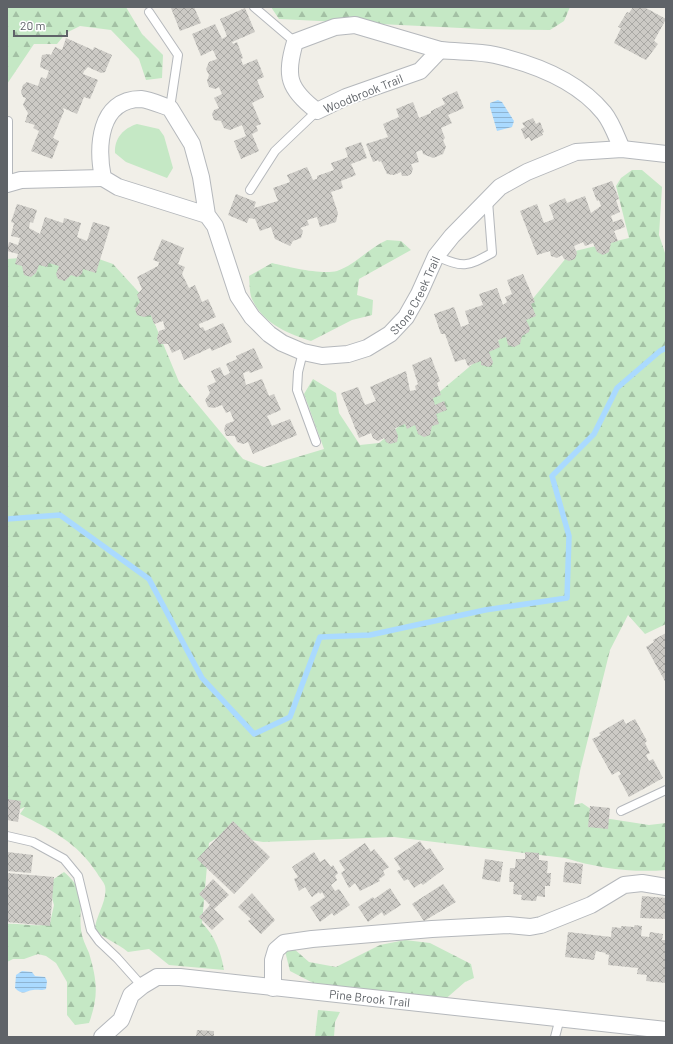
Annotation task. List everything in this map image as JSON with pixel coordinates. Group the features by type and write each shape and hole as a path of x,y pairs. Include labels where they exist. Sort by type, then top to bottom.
{"street":[{"path":"295,42 335,27 355,25 440,50 494,55 520,62 550,74 574,87 602,110 622,149"},
{"name":"Woodbrook Trail","path":"295,42 289,62 289,74 301,99 317,111 346,97 420,71 440,50"},
{"path":"103,178 100,148 108,115 116,107 126,102 141,99 170,108"},
{"name":"Stone Creek Trail","path":"170,108 192,144 201,177 207,215 215,226 238,296 252,317 269,334 282,343 303,352 322,356 348,354 370,347 390,334 406,318 419,294 436,256 452,236 500,187 527,172 576,152 622,149 666,154"},
{"path":"7,184 21,180 103,178 118,188 207,215"},
{"path":"273,988 273,960 276,950 284,943 312,939 432,929 541,925 590,905 624,884 642,883 666,887"},
{"name":"Pine Brook Trail","path":"102,1037 121,1020 131,995 157,977 180,977 666,1030"}],"lane":[{"path":"254,7 295,42"},
{"path":"149,12 178,55 170,108"},
{"path":"250,190 275,151 317,111"},
{"path":"7,184 8,121"},
{"path":"436,256 458,265 474,262 492,253 488,200"},
{"path":"303,352 298,372 297,390 316,442"},
{"path":"621,811 666,790"},
{"path":"7,836 33,842 64,859 78,876 91,930 98,941 117,958 142,986"},
{"path":"555,1037 560,1018"}],"green space":[{"path":"7,7 126,7 142,34 163,55 162,78 146,80 139,59 111,30 80,26 66,33 57,44 34,44 7,84"},
{"path":"271,7 570,7 564,21 550,30 481,29 279,19"},
{"path":"137,124 159,129 164,136 173,168 167,178 126,162 115,153 116,143 121,134 128,128"},
{"path":"632,170 642,170 662,187 659,235 666,256 666,624 645,634 628,615 610,650 580,771 574,805 582,803 604,818 649,825 666,823 666,870 640,871 615,869 590,865 565,858 394,837 263,842 221,835 209,843 202,923 207,928 217,945 224,970 169,965 149,949 128,952 103,936 95,930 97,919 105,897 105,886 89,862 63,838 20,814 25,807 7,815 7,259 82,253 113,264 144,298 179,382 243,459 264,467 324,449 304,394 313,379 336,393 339,413 360,445 379,443 494,346 571,252 629,238 616,186 621,178"},
{"path":"387,240 401,241 411,250 359,279 357,295 373,300 372,315 352,320 311,341 294,335 270,322 258,309 252,299 250,293 249,276 272,263 314,271 337,271 350,265 374,247"},
{"path":"64,872 77,886 80,893 80,920 82,933 92,963 96,988 96,996 89,1023 75,1025 67,1015 67,982 56,963 46,956 38,954 24,959 13,959 7,962 7,924 40,925 50,923 54,905 48,883"},
{"path":"405,940 430,943 471,964 474,978 465,982 442,1002 317,985 290,971 285,951 293,948 309,962 336,967 380,945"},
{"path":"318,1010 340,1012 335,1022 334,1037 315,1037"}],"water":[{"path":"498,100 502,102 514,121 512,127 497,131 490,103"},
{"path":"22,971 32,972 35,976 45,977 47,981 46,989 20,992 15,988 16,975"}],"building":[{"path":"194,7 201,23 180,31 171,8"},
{"path":"633,7 644,7 666,19 654,41 658,44 646,60 614,43 621,28 618,27 627,12 629,13"},
{"path":"245,8 255,32 232,42 233,44 237,42 243,58 241,59 243,65 257,59 264,77 257,80 264,97 252,103 261,124 256,126 258,131 252,134 259,151 241,159 234,141 246,136 242,125 230,130 224,128 221,121 214,120 212,114 214,110 219,108 214,98 222,94 219,87 215,89 209,87 207,81 209,75 206,69 209,62 217,59 213,50 201,56 192,34 215,24 222,39 227,36 220,19"},
{"path":"66,38 93,50 94,47 112,55 105,72 101,73 88,67 84,71 83,74 98,80 90,99 84,97 77,114 63,108 64,111 53,138 59,141 52,159 31,151 39,131 33,128 35,125 25,122 28,113 23,105 26,98 23,97 21,92 23,85 27,82 38,86 41,77 46,79 49,71 40,67 42,55 51,55 55,47 62,50"},
{"path":"457,91 464,108 448,115 452,123 441,128 445,138 443,140 446,147 443,154 433,158 423,154 422,150 416,152 419,162 411,164 413,169 411,174 407,176 402,176 401,172 394,175 387,174 381,161 379,162 378,160 373,162 366,144 388,137 383,124 399,117 396,109 413,102 419,118 431,113 431,111 445,104 442,98"},
{"path":"533,118 536,124 540,122 544,132 542,133 543,135 531,141 529,137 525,139 521,129 525,127 522,123"},
{"path":"361,142 367,158 351,164 356,175 341,181 343,188 331,192 338,213 336,222 320,227 317,217 307,220 309,225 300,228 303,231 301,238 293,241 290,246 275,239 271,227 260,231 255,219 249,218 247,223 228,215 236,194 256,202 254,208 278,201 273,188 290,182 287,175 307,167 313,180 317,179 317,176 334,170 331,163 348,157 345,148"},
{"path":"612,181 619,199 616,200 620,212 611,216 613,222 622,219 625,227 614,231 618,241 611,243 609,252 603,255 597,252 593,243 585,246 583,242 574,246 577,253 575,259 569,261 564,259 562,255 557,258 551,256 550,251 537,255 520,211 537,204 544,223 554,219 549,205 565,198 567,203 585,196 591,213 601,206 599,200 597,201 592,188"},
{"path":"17,204 37,210 33,223 30,222 29,228 40,234 45,217 63,223 64,218 81,223 77,237 87,241 93,222 110,227 96,273 83,269 82,274 77,277 71,275 65,281 58,279 56,274 59,266 49,263 47,267 39,265 36,273 31,277 24,275 22,266 15,264 18,254 7,251 9,242 18,245 20,238 11,236 14,223 11,222"},
{"path":"162,239 184,248 178,264 185,267 182,274 189,288 195,285 202,302 208,299 216,317 199,324 200,328 203,327 205,331 223,323 232,342 212,351 210,348 184,360 180,349 172,353 168,344 159,344 157,338 159,331 165,329 163,321 154,324 151,315 144,317 137,315 135,309 140,302 137,295 142,289 137,277 158,266 159,262 153,260"},
{"path":"523,274 535,302 531,304 536,316 526,320 530,328 529,332 522,336 520,344 514,347 508,345 506,337 498,340 500,347 489,352 493,362 489,367 481,365 481,361 468,366 465,359 455,362 445,334 441,334 434,314 454,307 461,327 469,324 465,311 483,305 479,294 497,288 503,305 507,302 505,297 512,294 507,280"},
{"path":"254,348 263,368 250,373 249,371 243,373 246,385 262,379 269,396 274,394 281,410 267,416 272,426 290,419 297,435 253,454 248,442 243,444 237,442 235,436 226,436 224,429 226,424 234,421 230,411 226,413 222,405 214,408 208,407 205,400 210,393 207,386 216,382 211,371 220,367 224,376 230,373 226,364 237,359 236,356"},
{"path":"431,357 440,381 437,383 441,395 433,398 435,405 444,401 447,410 436,414 439,424 432,426 430,435 424,437 418,434 415,425 407,429 405,424 395,428 398,436 397,442 390,444 386,442 384,438 378,441 373,438 371,433 359,438 341,393 358,387 365,405 376,401 370,387 406,371 410,391 416,390 415,386 418,384 412,365"},
{"path":"666,633 666,683 646,647 654,642 653,640"},
{"path":"623,719 626,724 635,719 647,741 645,743 650,753 646,755 649,761 653,759 663,778 629,797 618,776 621,774 619,771 612,775 592,739 601,735 599,733"},
{"path":"7,799 21,801 18,822 7,820"},
{"path":"590,806 610,808 608,829 588,827"},
{"path":"233,821 270,857 234,894 197,859"},
{"path":"420,841 426,850 430,848 444,869 423,885 421,883 414,888 408,879 404,881 397,871 401,869 394,858"},
{"path":"365,843 371,852 374,849 389,867 383,871 385,875 379,879 380,881 360,891 355,883 349,888 341,873 345,870 339,861"},
{"path":"7,852 33,855 31,873 7,871"},
{"path":"314,852 320,862 325,859 331,867 333,865 338,873 335,876 337,880 331,885 335,891 339,889 350,905 334,916 332,913 320,922 310,907 325,897 322,892 320,894 319,892 312,897 305,887 299,891 294,879 298,877 292,867"},
{"path":"525,852 539,853 539,860 548,861 547,873 551,873 550,886 545,886 545,897 537,896 536,901 521,900 522,895 513,894 514,882 509,882 510,868 515,868 516,859 525,859"},
{"path":"485,859 503,862 500,882 482,879"},
{"path":"565,862 583,864 581,884 563,882"},
{"path":"7,873 54,877 50,926 7,922"},
{"path":"213,879 229,895 214,909 224,919 212,930 199,917 210,905 199,894"},
{"path":"443,884 456,902 424,921 412,904"},
{"path":"390,888 401,905 384,916 382,912 368,922 358,907 373,897 374,899"},
{"path":"252,893 275,920 261,934 248,921 251,919 238,907"},
{"path":"642,896 666,898 666,919 640,918"},
{"path":"635,925 642,926 641,936 649,937 650,932 663,934 662,940 666,940 666,983 646,981 647,975 637,974 638,968 608,965 609,955 605,954 606,953 596,951 594,960 565,957 568,932 611,937 612,927 634,927"},
{"path":"197,1030 214,1031 214,1037 196,1037"}],"waterway":[{"path":"7,519 60,515 149,579 202,678 254,734 290,717 320,637 370,635 485,610 567,598 569,536 552,476 594,434 617,388 660,351 666,348"}]}
